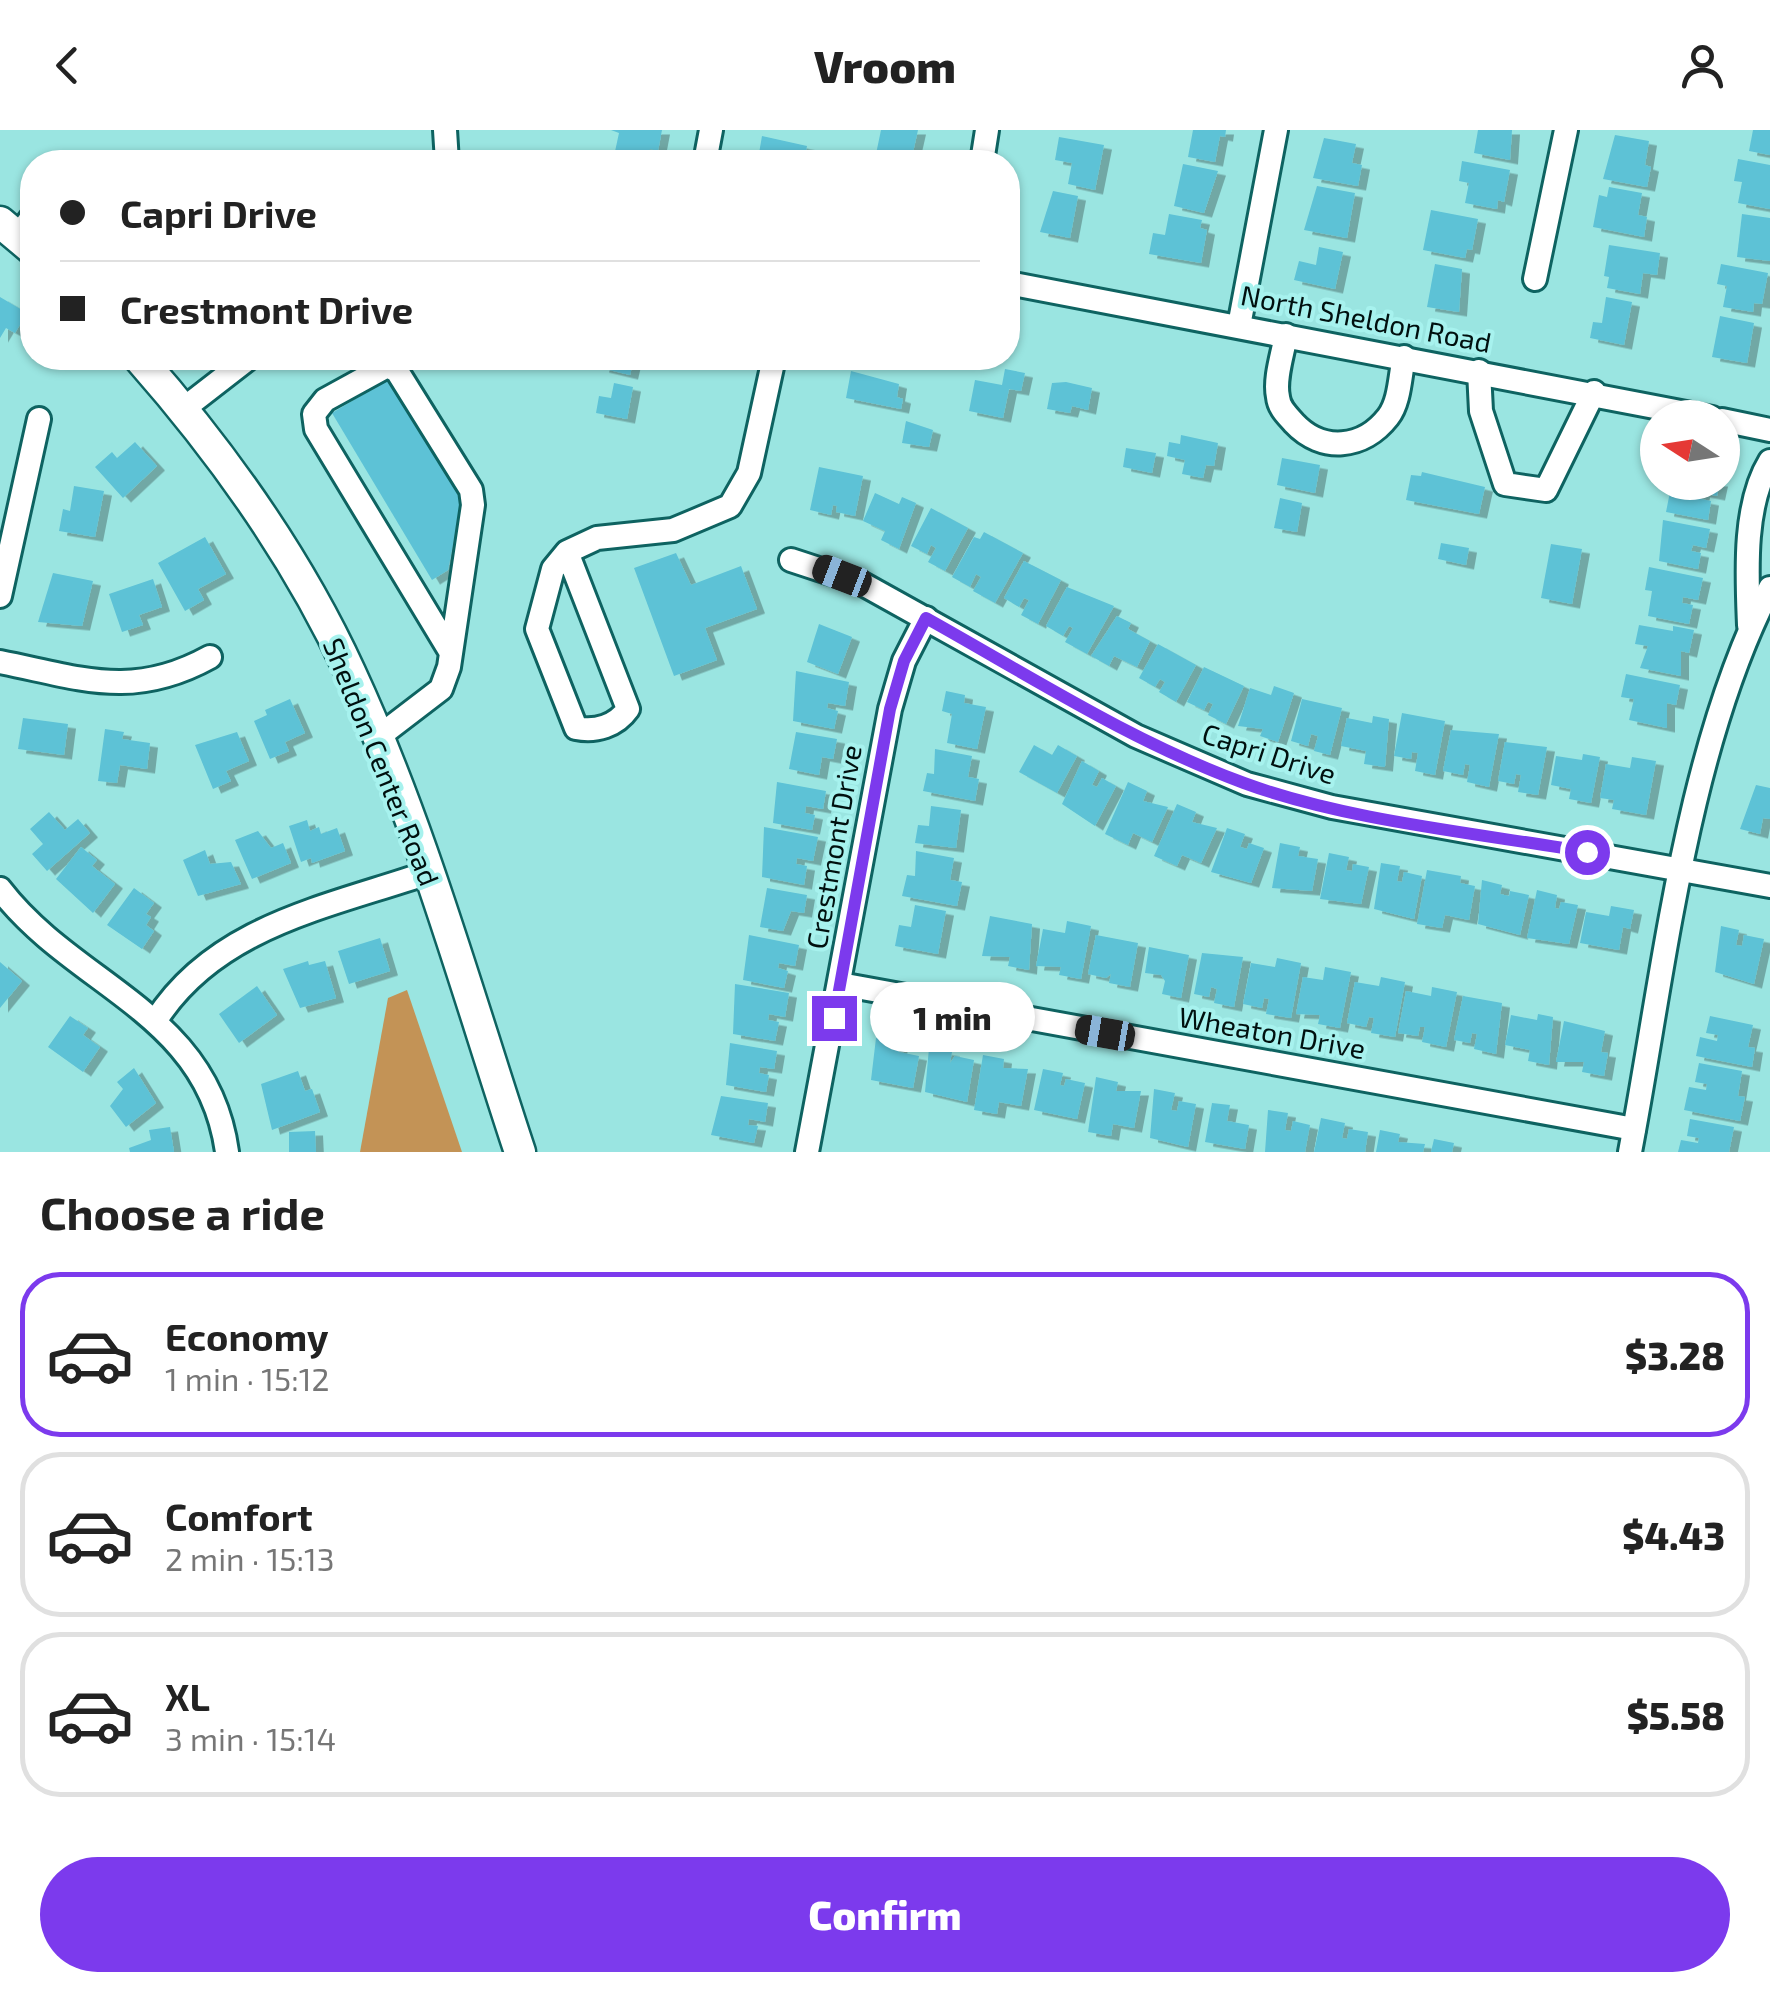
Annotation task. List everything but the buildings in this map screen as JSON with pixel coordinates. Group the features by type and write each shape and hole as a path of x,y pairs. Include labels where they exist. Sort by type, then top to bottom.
{"main road":[{"name":"Sheldon Center Road","path":"148,370 282,547 350,672 427,873 520,1152"}],"street":[{"path":"1240,326 1276,130"},
{"path":"1535,279 1566,130"},
{"name":"North Sheldon Road","path":"1020,286 1640,402"},
{"path":"1286,335 1277,396 1283,410 1303,432 1326,444 1352,444 1387,419 1394,407 1404,357"},
{"path":"182,410 234,370"},
{"path":"380,370 325,400 314,414 316,429 450,651"},
{"path":"377,738 441,688 450,651 471,490 396,370"},
{"path":"567,552 628,709 620,720 590,731 576,728 538,629 553,570 567,552 598,538 673,530 730,506 750,472 771,370"},
{"path":"1479,371 1480,411 1505,484 1546,490 1594,392"},
{"path":"0,596 39,419"},
{"path":"1740,424 1770,430"},
{"path":"1749,628 1747,566 1761,476 1770,461"},
{"name":"Capri Drive","path":"791,560 860,583 1136,736 1246,784 1332,807 1770,886"},
{"path":"1632,1141 1683,870 1714,740 1749,628 1770,588"},
{"name":"Crestmont Drive","path":"807,1152 890,709 904,661 926,618"},
{"path":"0,662 136,685 188,670 210,657"},
{"path":"156,1020 190,975 233,942 427,873"},
{"path":"0,890 34,927 156,1020 186,1052 208,1088 227,1152"},
{"name":"Wheaton Drive","path":"840,984 1632,1141"}],"shaded area":[{"path":"407,990 462,1152 360,1152 388,998"}],"route":[{"path":"834,1018 890,709 904,661 926,618 1136,736 1246,784 1332,807 1587,852"}]}
